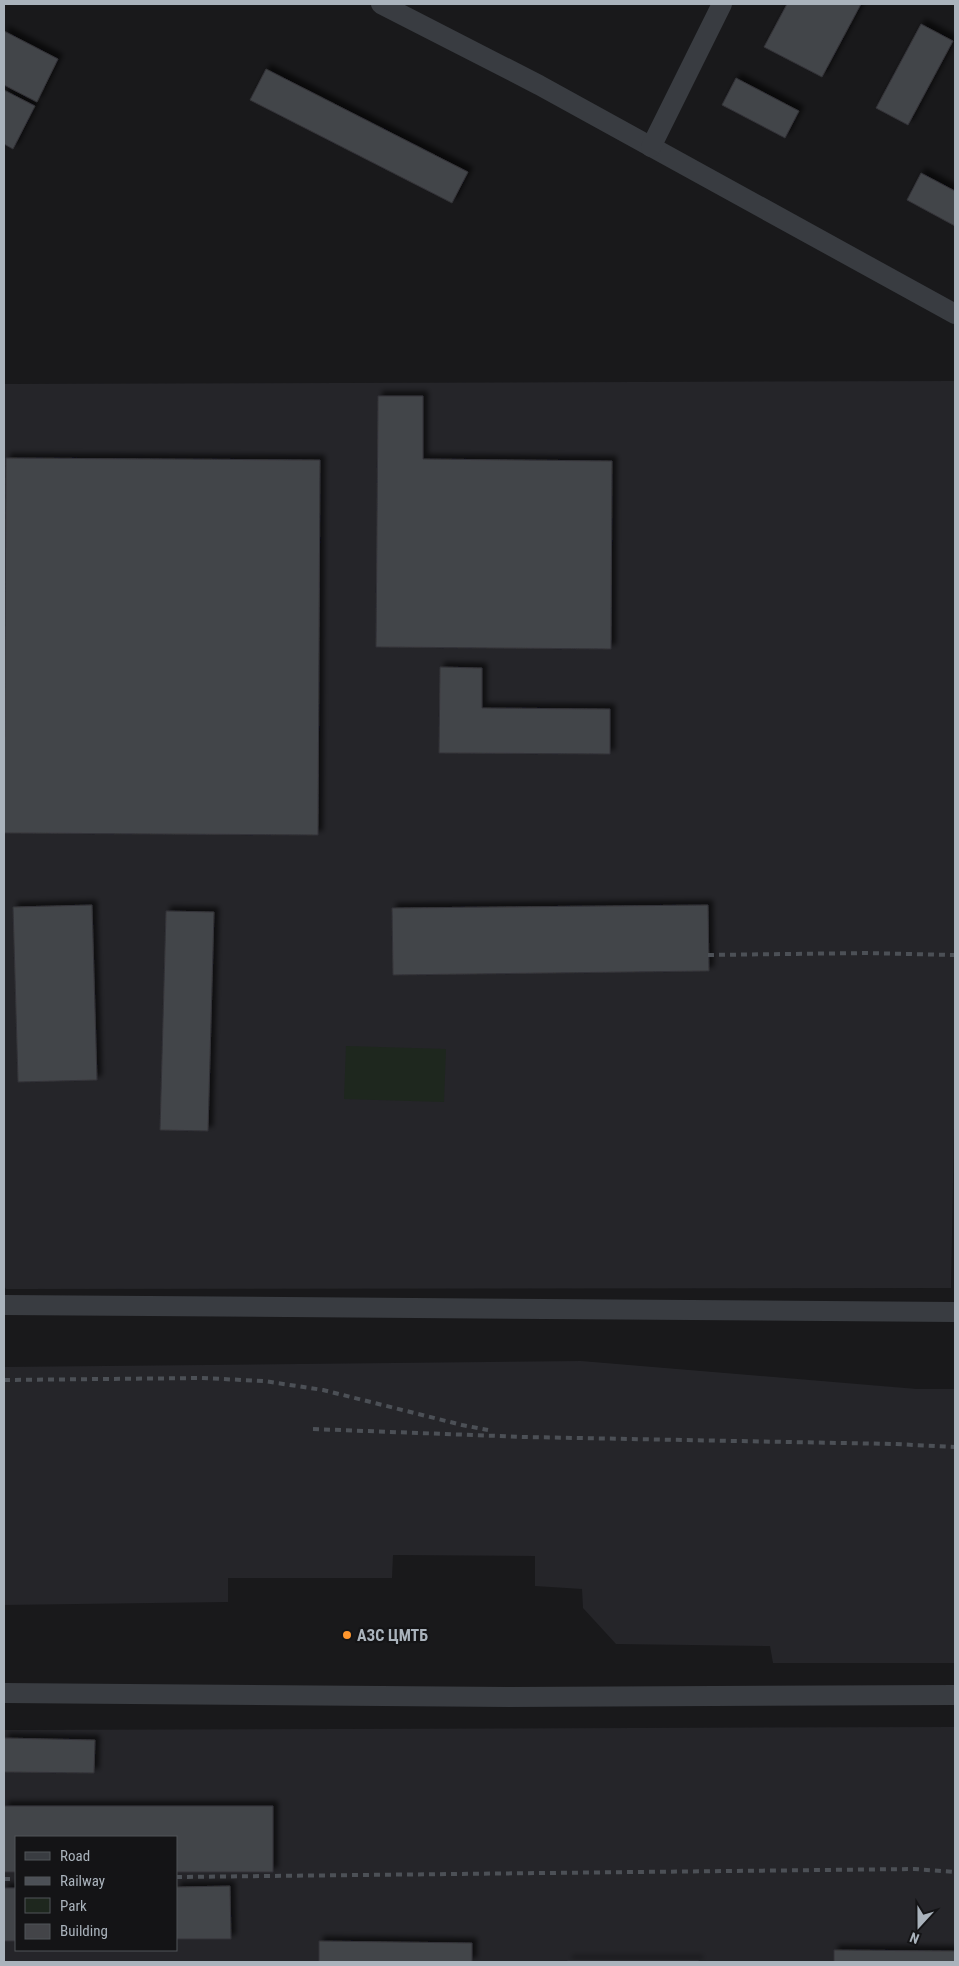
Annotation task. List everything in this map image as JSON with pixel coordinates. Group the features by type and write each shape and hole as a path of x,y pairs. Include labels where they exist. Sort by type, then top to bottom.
{"street":[{"path":"381,4 539,85 955,314"},
{"path":"651,147 722,4"},
{"path":"4,1305 955,1312"},
{"path":"4,1693 508,1697 955,1695"}],"shaded area":[{"path":"955,381 955,1075 951,1288 6,1289 4,1286 4,384"},
{"path":"581,1361 917,1389 955,1389 955,1663 773,1663 770,1646 616,1644 583,1608 582,1589 535,1586 535,1556 393,1555 392,1578 228,1578 228,1602 4,1605 4,1367"},
{"path":"955,1727 955,1962 4,1962 4,1730"}],"green space":[{"path":"346,1046 446,1049 444,1102 344,1099"}],"building":[{"path":"787,4 861,4 822,77 764,47"},
{"path":"921,24 953,41 908,125 876,108"},
{"path":"4,31 58,59 37,102 4,85"},
{"path":"266,69 468,172 452,203 250,100"},
{"path":"736,78 799,111 785,138 722,105"},
{"path":"4,90 35,106 13,149 4,144"},
{"path":"921,173 955,191 955,226 907,200"},
{"path":"378,396 423,396 423,459 612,461 611,649 376,647"},
{"path":"6,458 320,460 318,835 4,833"},
{"path":"440,667 482,668 482,708 610,709 610,754 439,753"},
{"path":"92,905 97,1080 18,1082 13,907"},
{"path":"708,905 709,971 393,975 392,908"},
{"path":"166,911 214,912 208,1131 160,1130"},
{"path":"4,1738 95,1740 94,1773 4,1772"},
{"path":"4,1806 273,1806 273,1872 178,1872 178,1836 15,1836 15,1872 4,1872"},
{"path":"230,1886 231,1939 178,1939 178,1887"},
{"path":"4,1888 15,1888 15,1941 4,1941"},
{"path":"319,1941 472,1943 472,1962 319,1962"},
{"path":"834,1950 955,1951 955,1962 834,1962"},
{"path":"698,1961 698,1962 568,1962"}],"railway":[{"path":"708,955 867,953 955,955"},
{"path":"4,1380 201,1378 264,1381 323,1390 488,1430"},
{"path":"313,1429 525,1437 895,1444 955,1447"},
{"path":"178,1877 914,1869 955,1872"},
{"path":"4,1879 15,1879"}],"place":[{"name":"АЗС ЦМТБ","path":"347,1635"}]}
